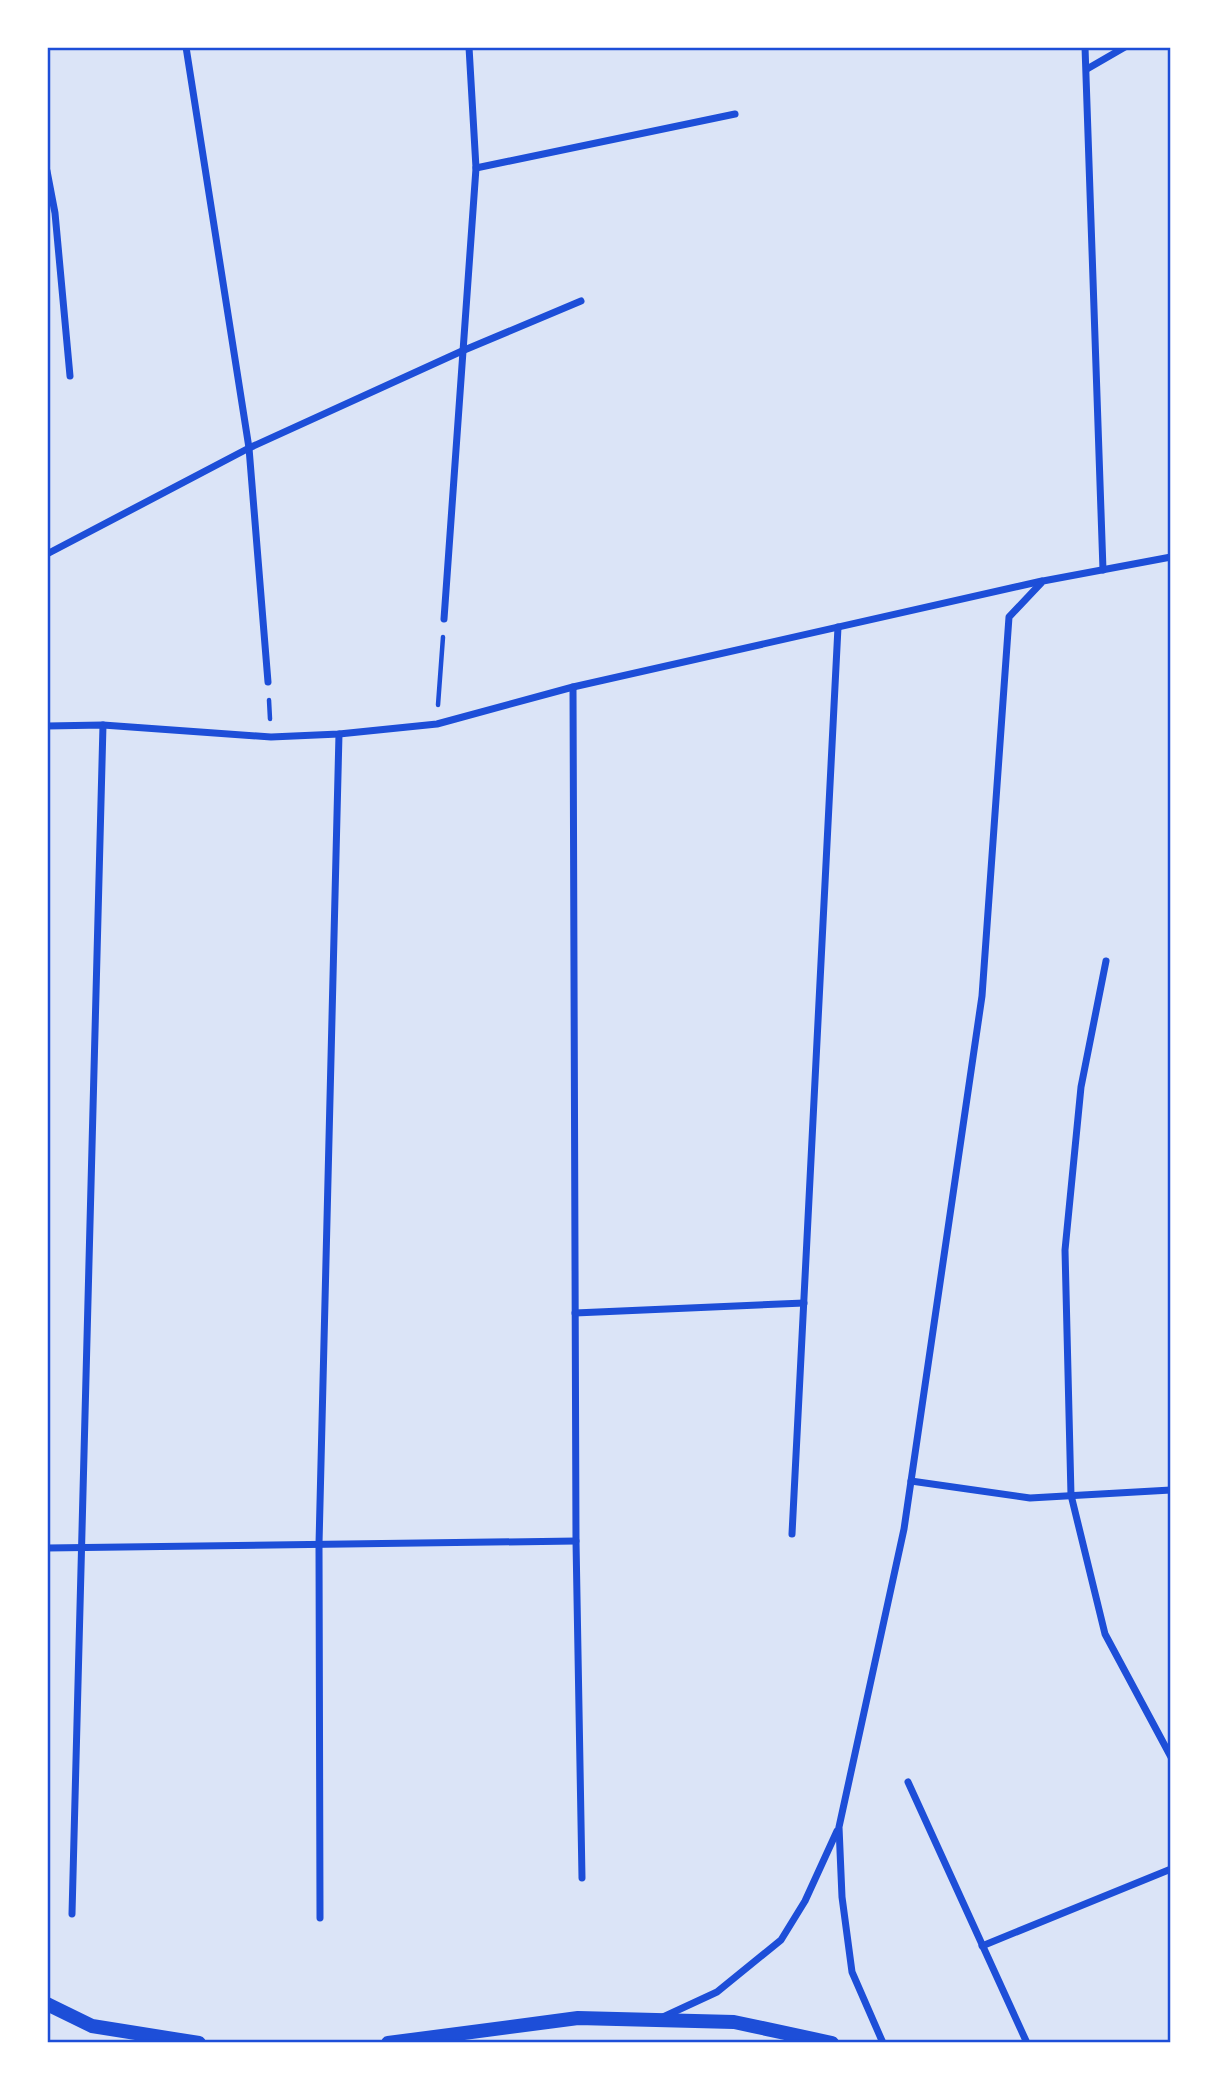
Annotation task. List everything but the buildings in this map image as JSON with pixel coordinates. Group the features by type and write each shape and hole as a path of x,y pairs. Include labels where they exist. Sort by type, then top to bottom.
{"main road":[{"path":"47,2004 92,2026 199,2043"},
{"path":"388,2043 578,2018 734,2022 832,2043"},
{"path":"92,2026 109,2043"}],"street":[{"path":"186,47 249,449 268,682"},
{"path":"444,619 475,169 469,47"},
{"path":"1085,47 1103,570"},
{"path":"1087,69 1125,47"},
{"path":"475,169 735,114"},
{"path":"47,171 55,213 70,376"},
{"path":"47,554 249,449 462,351 581,301"},
{"path":"47,726 103,725 271,737 339,734 437,724 573,687 1043,581 1171,557"},
{"path":"656,2020 717,1992 781,1940 805,1901 839,1827 901,1542 982,996 1009,617 1043,581"},
{"path":"792,1534 838,627"},
{"path":"573,687 576,1541 582,1878"},
{"path":"72,1914 103,725"},
{"path":"320,1918 319,1544 339,734"},
{"path":"1106,961 1081,1087 1065,1250 1071,1495 1105,1634 1171,1757"},
{"path":"575,1313 804,1303"},
{"path":"911,1480 1030,1498 1171,1490"},
{"path":"47,1548 576,1541"},
{"path":"908,1782 1027,2043"},
{"path":"839,1827 842,1897 852,1972 883,2043"},
{"path":"982,1946 1171,1868"}],"path":[{"path":"437,724 444,619"},
{"path":"268,682 271,737"}],"shaded area":[{"path":"47,47 1171,47 1171,2043 47,2043"}]}
